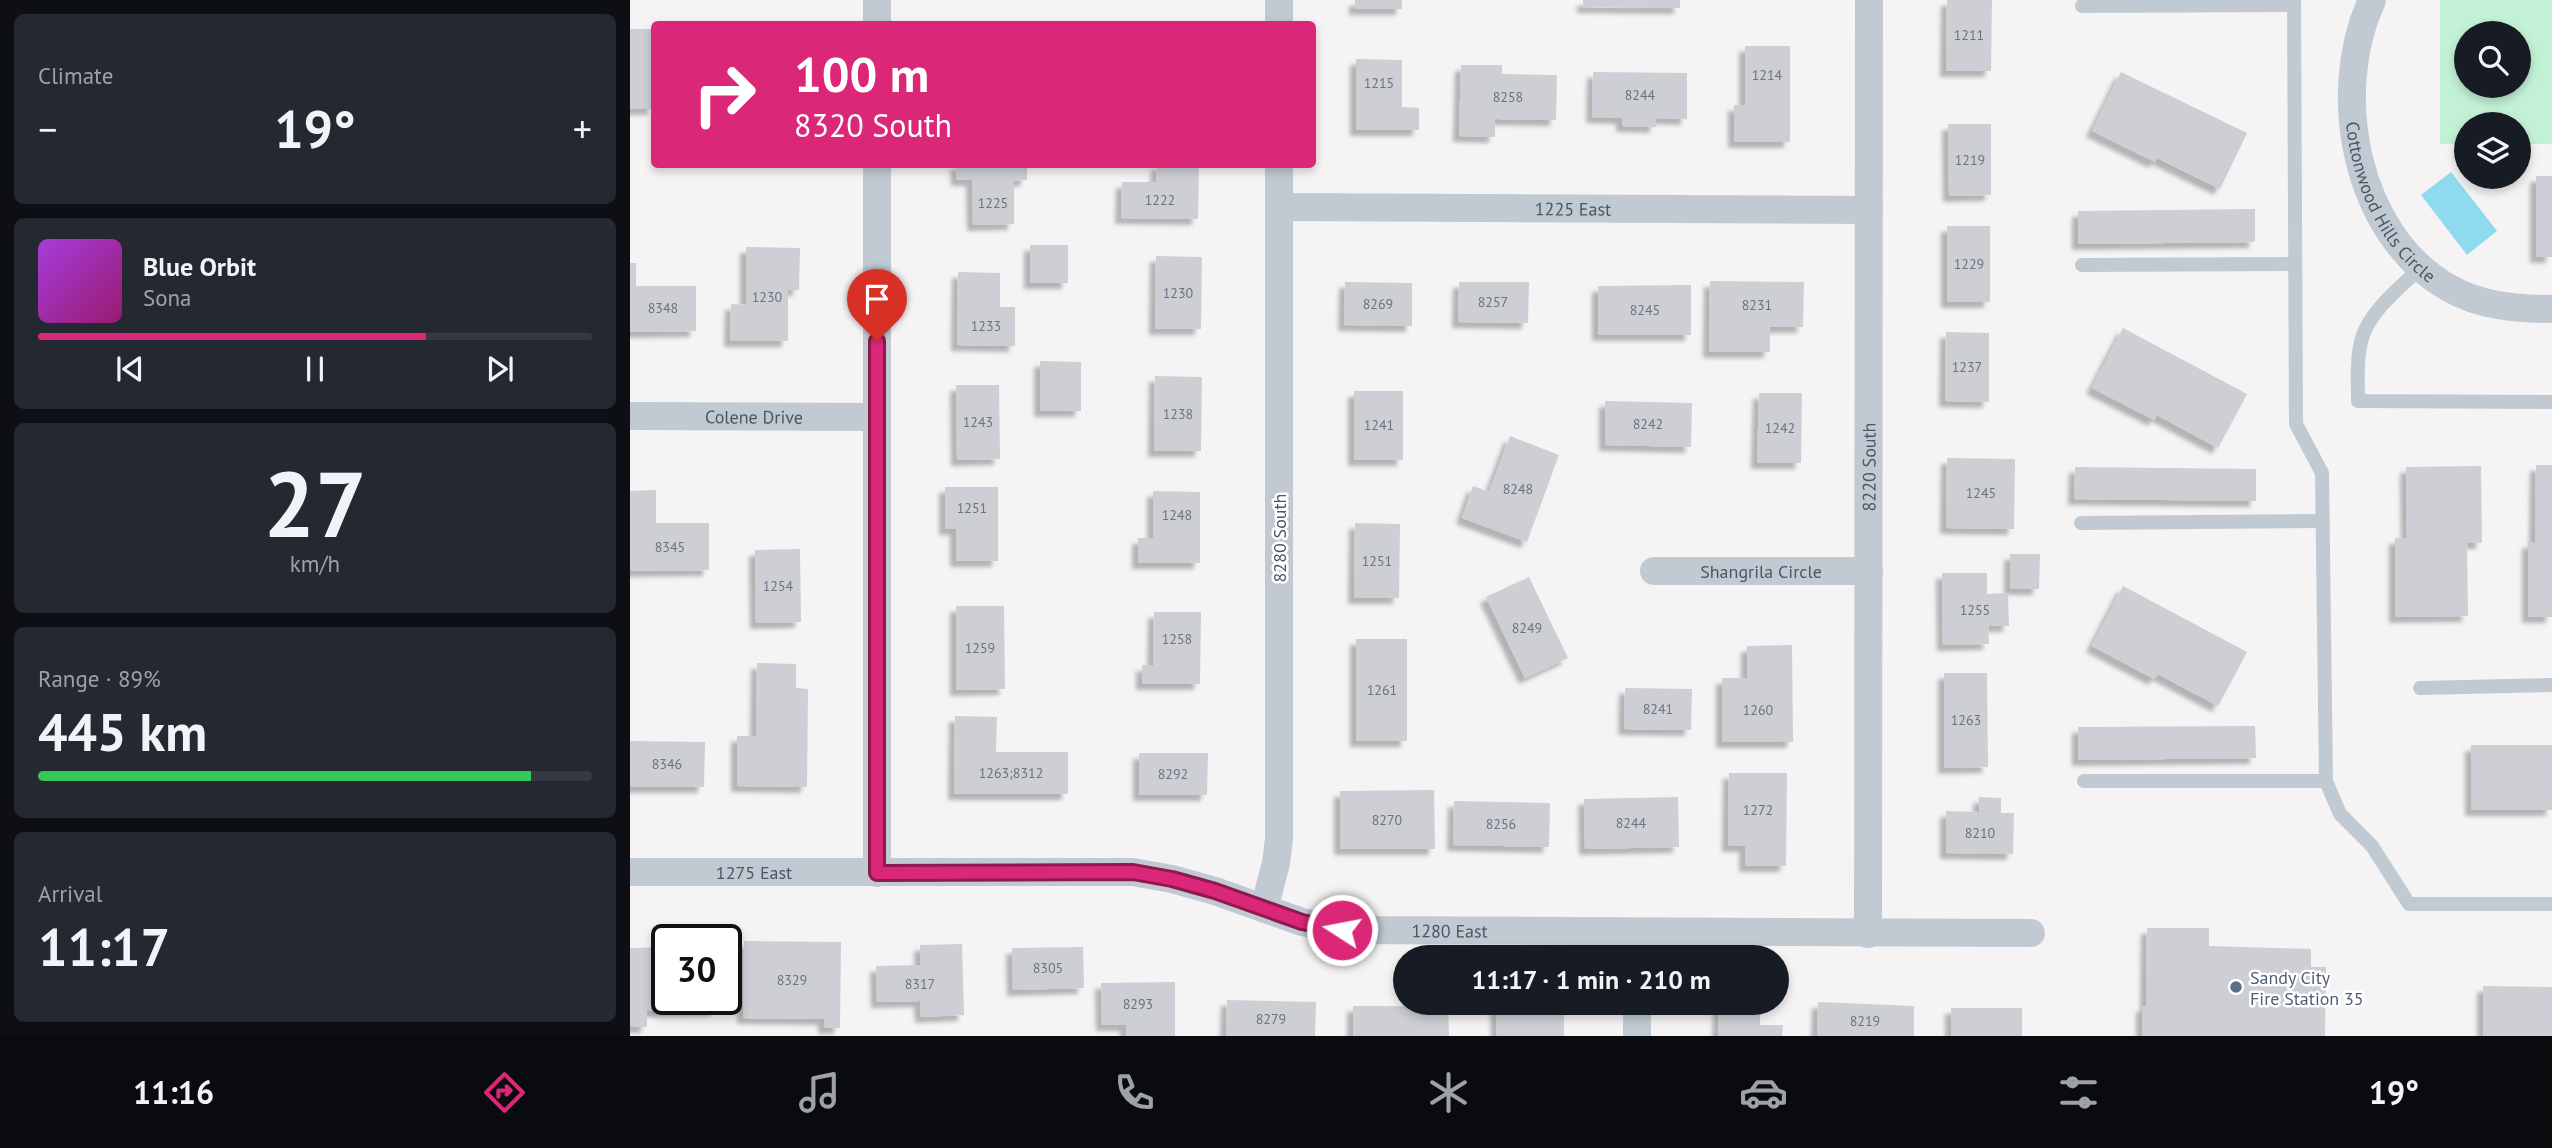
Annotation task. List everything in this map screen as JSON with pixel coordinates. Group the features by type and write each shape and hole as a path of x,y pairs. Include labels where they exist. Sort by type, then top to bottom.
{"street":[{"path":"877,0 877,21"},
{"path":"1279,0 1279,21"},
{"name":"8220 South","path":"1868,934 1869,0"},
{"name":"Cottonwood Hills Circle","path":"2372,0 2363,20 2353,61 2351,105 2357,156 2367,186 2397,243 2420,268 2450,289 2486,303 2524,309 2552,309"},
{"path":"877,168 877,873"},
{"name":"8280 South","path":"1264,909 1279,839 1279,168"},
{"name":"1225 East","path":"1279,207 1869,210"},
{"name":"Colene Drive","path":"630,416 877,417"},
{"name":"Shangrila Circle","path":"1654,571 1869,571"},
{"name":"1275 East","path":"630,872 877,873"},
{"name":"1280 East","path":"877,873 1133,872 1183,882 1302,922 1342,930 1637,945 1868,934 2031,933"},
{"path":"1637,1015 1637,1036"}],"lane":[{"path":"2082,6 2294,2 2296,424 2322,473 2326,781 2340,814 2372,846 2409,904 2552,904"},
{"path":"2082,265 2295,264"},
{"path":"2420,268 2375,313 2363,335 2358,361 2358,401 2552,402"},
{"path":"2081,523 2323,521"},
{"path":"2420,688 2552,685"},
{"path":"2084,781 2326,781"}],"green space":[{"path":"2440,0 2552,0 2552,144 2531,144 2531,112 2454,112 2454,144 2440,144"}],"water":[{"path":"2451,172 2454,176 2454,189 2464,189 2497,231 2467,255 2421,195"}],"building":[{"path":"1355,0 1402,0 1402,9 1355,9"},
{"path":"1583,0 1680,0 1680,8 1583,7"},
{"path":"1947,0 1992,0 1991,71 1946,71"},
{"path":"630,29 651,29 651,109 630,109"},
{"path":"1745,46 1790,46 1790,142 1734,142 1734,105 1745,105"},
{"path":"1356,59 1402,60 1402,107 1419,108 1419,130 1356,130"},
{"path":"1461,65 1502,65 1502,74 1557,75 1556,120 1495,119 1495,137 1459,136"},
{"path":"1593,72 1687,73 1687,119 1656,118 1656,127 1622,126 1622,118 1592,117"},
{"path":"2121,72 2247,133 2220,189 2157,158 2155,162 2092,131"},
{"path":"1948,124 1991,124 1991,195 1949,196"},
{"path":"956,168 1027,168 1027,180 1014,181 1014,224 973,225 972,180 957,180"},
{"path":"1157,168 1199,168 1198,219 1121,218 1122,182 1156,182"},
{"path":"2536,176 2552,176 2552,257 2536,257"},
{"path":"2255,209 2255,242 2078,244 2078,211"},
{"path":"1947,226 1990,226 1990,302 1947,302"},
{"path":"1030,245 1068,245 1068,283 1030,283"},
{"path":"746,247 800,248 799,290 788,290 788,341 730,341 731,304 746,305"},
{"path":"1156,256 1202,257 1201,329 1155,329"},
{"path":"630,263 636,263 636,286 696,286 696,331 630,332"},
{"path":"958,272 1000,273 1000,307 1015,307 1015,346 957,345"},
{"path":"1710,281 1804,282 1803,327 1770,327 1770,352 1709,352"},
{"path":"1345,282 1412,283 1412,326 1344,325"},
{"path":"1459,282 1529,282 1528,323 1458,322"},
{"path":"1691,285 1691,335 1598,335 1598,286"},
{"path":"2123,328 2247,394 2218,448 2157,415 2154,420 2092,388"},
{"path":"1946,332 1989,333 1989,402 1945,401"},
{"path":"1040,361 1081,362 1081,411 1040,411"},
{"path":"1155,376 1202,377 1201,451 1154,451"},
{"path":"956,385 999,385 1000,459 957,460"},
{"path":"1354,391 1403,391 1403,460 1354,460"},
{"path":"1759,393 1802,393 1801,463 1757,463"},
{"path":"1605,401 1692,403 1691,447 1605,445"},
{"path":"1510,436 1559,455 1527,542 1462,518 1473,486 1489,492"},
{"path":"1947,458 2015,459 2014,529 1946,528"},
{"path":"2536,465 2552,465 2552,617 2528,617 2528,542 2535,543"},
{"path":"2481,466 2482,543 2467,543 2468,616 2395,617 2395,538 2407,538 2406,467"},
{"path":"2075,467 2256,469 2256,501 2074,499"},
{"path":"945,487 998,487 998,561 956,561 956,529 945,529"},
{"path":"656,490 656,523 709,523 709,570 630,571 630,491"},
{"path":"1153,491 1200,492 1200,563 1138,563 1138,538 1153,538"},
{"path":"1355,523 1400,524 1399,598 1354,598"},
{"path":"800,549 801,622 756,623 755,550"},
{"path":"2010,554 2040,554 2039,589 2010,589"},
{"path":"1942,573 1987,573 1987,594 2008,593 2009,626 1988,626 1989,644 1943,645"},
{"path":"1529,577 1568,658 1525,678 1486,597"},
{"path":"2123,586 2247,652 2218,706 2158,674 2154,679 2092,646"},
{"path":"956,606 1004,606 1005,689 956,690"},
{"path":"1154,612 1201,612 1200,684 1142,684 1142,665 1153,666"},
{"path":"1356,639 1407,639 1407,741 1356,741"},
{"path":"1792,645 1793,742 1722,742 1722,678 1747,678 1747,646"},
{"path":"757,663 796,664 796,688 808,689 807,787 737,786 737,736 756,736"},
{"path":"1944,673 1987,673 1988,767 1944,768"},
{"path":"1625,688 1692,689 1691,730 1624,729"},
{"path":"955,716 997,717 996,752 1068,752 1068,794 954,794"},
{"path":"2255,726 2256,758 2078,760 2078,727"},
{"path":"630,741 705,742 704,787 630,787"},
{"path":"2471,745 2552,745 2552,810 2471,810"},
{"path":"1139,753 1208,753 1207,795 1139,795"},
{"path":"1729,773 1787,773 1786,866 1745,866 1745,846 1728,846"},
{"path":"1434,790 1435,849 1340,849 1340,791"},
{"path":"1678,797 1679,847 1585,849 1584,799"},
{"path":"1979,797 2001,798 2001,813 2014,813 2013,854 1946,853 1946,811 1979,812"},
{"path":"1454,801 1550,803 1549,847 1453,845"},
{"name":"Sandy City Fire Station 35","path":"2147,928 2209,928 2209,946 2311,949 2311,967 2326,967 2325,1036 2142,1036 2142,1006 2146,1006"},
{"path":"744,941 841,942 840,1028 824,1028 824,1019 743,1018"},
{"path":"962,944 964,1015 921,1017 920,1001 877,1002 876,966 920,965 920,945"},
{"path":"651,947 651,1011 647,1011 647,1027 630,1027 630,948"},
{"path":"1083,947 1084,988 1013,990 1012,948"},
{"path":"1175,982 1175,1036 1126,1036 1126,1025 1102,1025 1101,983"},
{"path":"2483,986 2552,987 2552,1036 2483,1036"},
{"path":"1227,1000 1316,1002 1315,1036 1226,1036"},
{"path":"1818,1002 1914,1006 1914,1036 1817,1036"},
{"path":"1353,1006 1393,1006 1393,1015 1448,1015 1449,1036 1353,1036"},
{"path":"1951,1008 2022,1008 2022,1036 1951,1036"},
{"path":"1496,1015 1564,1015 1564,1036 1497,1036"},
{"path":"1719,1015 1760,1015 1760,1025 1783,1025 1782,1036 1718,1036"}],"place":[{"name":"Sandy City Fire Station 35","path":"2236,987"}],"route":[{"path":"877,341 877,873 1133,872 1172,879 1215,891 1302,922 1342,930"}]}
